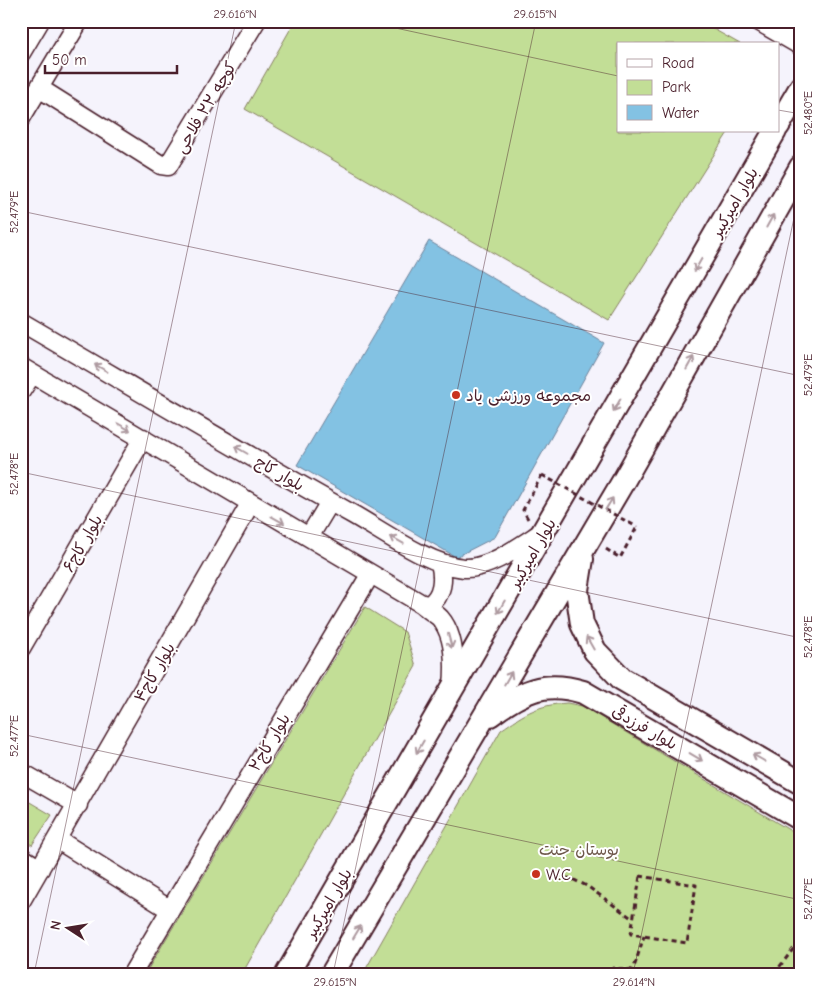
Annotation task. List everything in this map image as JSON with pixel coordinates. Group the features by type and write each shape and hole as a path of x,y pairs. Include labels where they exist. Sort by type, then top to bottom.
{"main road":[{"path":"780,123 801,87"},
{"name":"بلوار امیرکبیر","path":"287,974 452,692 774,132"},
{"path":"332,974 484,720 624,480 801,167"},
{"name":"بلوار فرزدقی","path":"584,546 577,590 582,624 595,651 622,679 801,783"},
{"path":"608,706 597,696 597,684 601,679 608,677 622,679"},
{"name":"بلوار فرزدقی","path":"484,720 520,695 545,686 565,686 583,692 608,706 801,819"}],"street":[{"path":"21,53 40,21"},
{"path":"21,118 79,21"},
{"name":"کوچه ۲۲ فلاحی","path":"39,88 161,166 168,166 173,162 256,21"},
{"path":"758,21 801,46"},
{"name":"بلوار کاج","path":"21,322 330,502 440,563 467,568 481,564 505,555 544,530"},
{"path":"21,391 26,371 422,604 441,619 449,636 455,672 452,692"},
{"name":"بلوار کاج۶","path":"21,648 142,438"},
{"path":"309,536 330,502"},
{"name":"بلوار کاج۴","path":"21,901 58,840 250,504"},
{"path":"422,604 429,605 440,592 442,572 440,563"},
{"name":"بلوار کاج۲","path":"132,974 169,909 370,575"},
{"path":"21,772 78,805"},
{"path":"58,840 169,909"},
{"path":"21,857 40,869"}],"path":[{"path":"523,510 542,475 637,527 620,558"},
{"path":"640,876 696,885 687,943 644,936 631,934 640,876"},
{"path":"556,880 570,878 587,886 633,920"},
{"path":"602,974 614,968 633,972 644,936"},
{"path":"774,974 801,939"}],"green space":[{"path":"295,21 699,21 736,42 617,42 617,132 728,132 609,320 245,109"},
{"path":"365,607 405,632 416,666 242,974 145,974"},
{"name":"بوستان جنت","path":"567,703 582,706 801,837 801,974 363,974 501,730 532,711"},
{"path":"21,797 52,815 32,845 21,839"}],"water":[{"name":"مجموعه ورزشی یاد","path":"429,241 604,343 495,537 456,557 297,465"}],"place":[{"name":"مجموعه ورزشی یاد","path":"456,395"},
{"name":"W.C","path":"536,874"}]}
